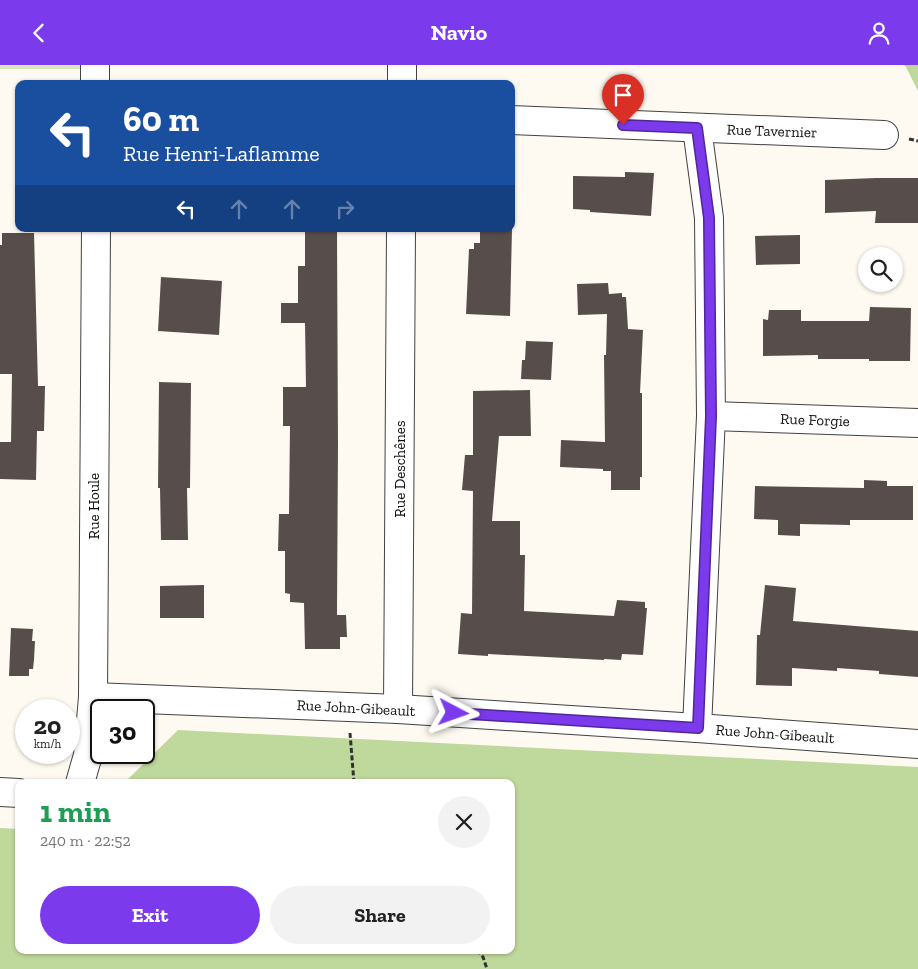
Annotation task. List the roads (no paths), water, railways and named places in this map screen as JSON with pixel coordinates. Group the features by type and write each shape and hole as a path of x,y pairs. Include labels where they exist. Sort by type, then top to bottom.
{"street":[{"path":"95,65 95,80"},
{"path":"402,65 402,80"},
{"name":"Rue Tavernier","path":"515,120 884,135"},
{"path":"697,128 709,218 711,416 698,728"},
{"name":"Rue Houle","path":"81,779 88,755 93,697 96,232"},
{"name":"Rue Deschênes","path":"398,709 401,232"},
{"name":"Rue Forgie","path":"711,416 918,423"},
{"name":"Rue John-Gibeault","path":"93,697 398,709 918,744"},
{"path":"0,792 15,793"}]}
